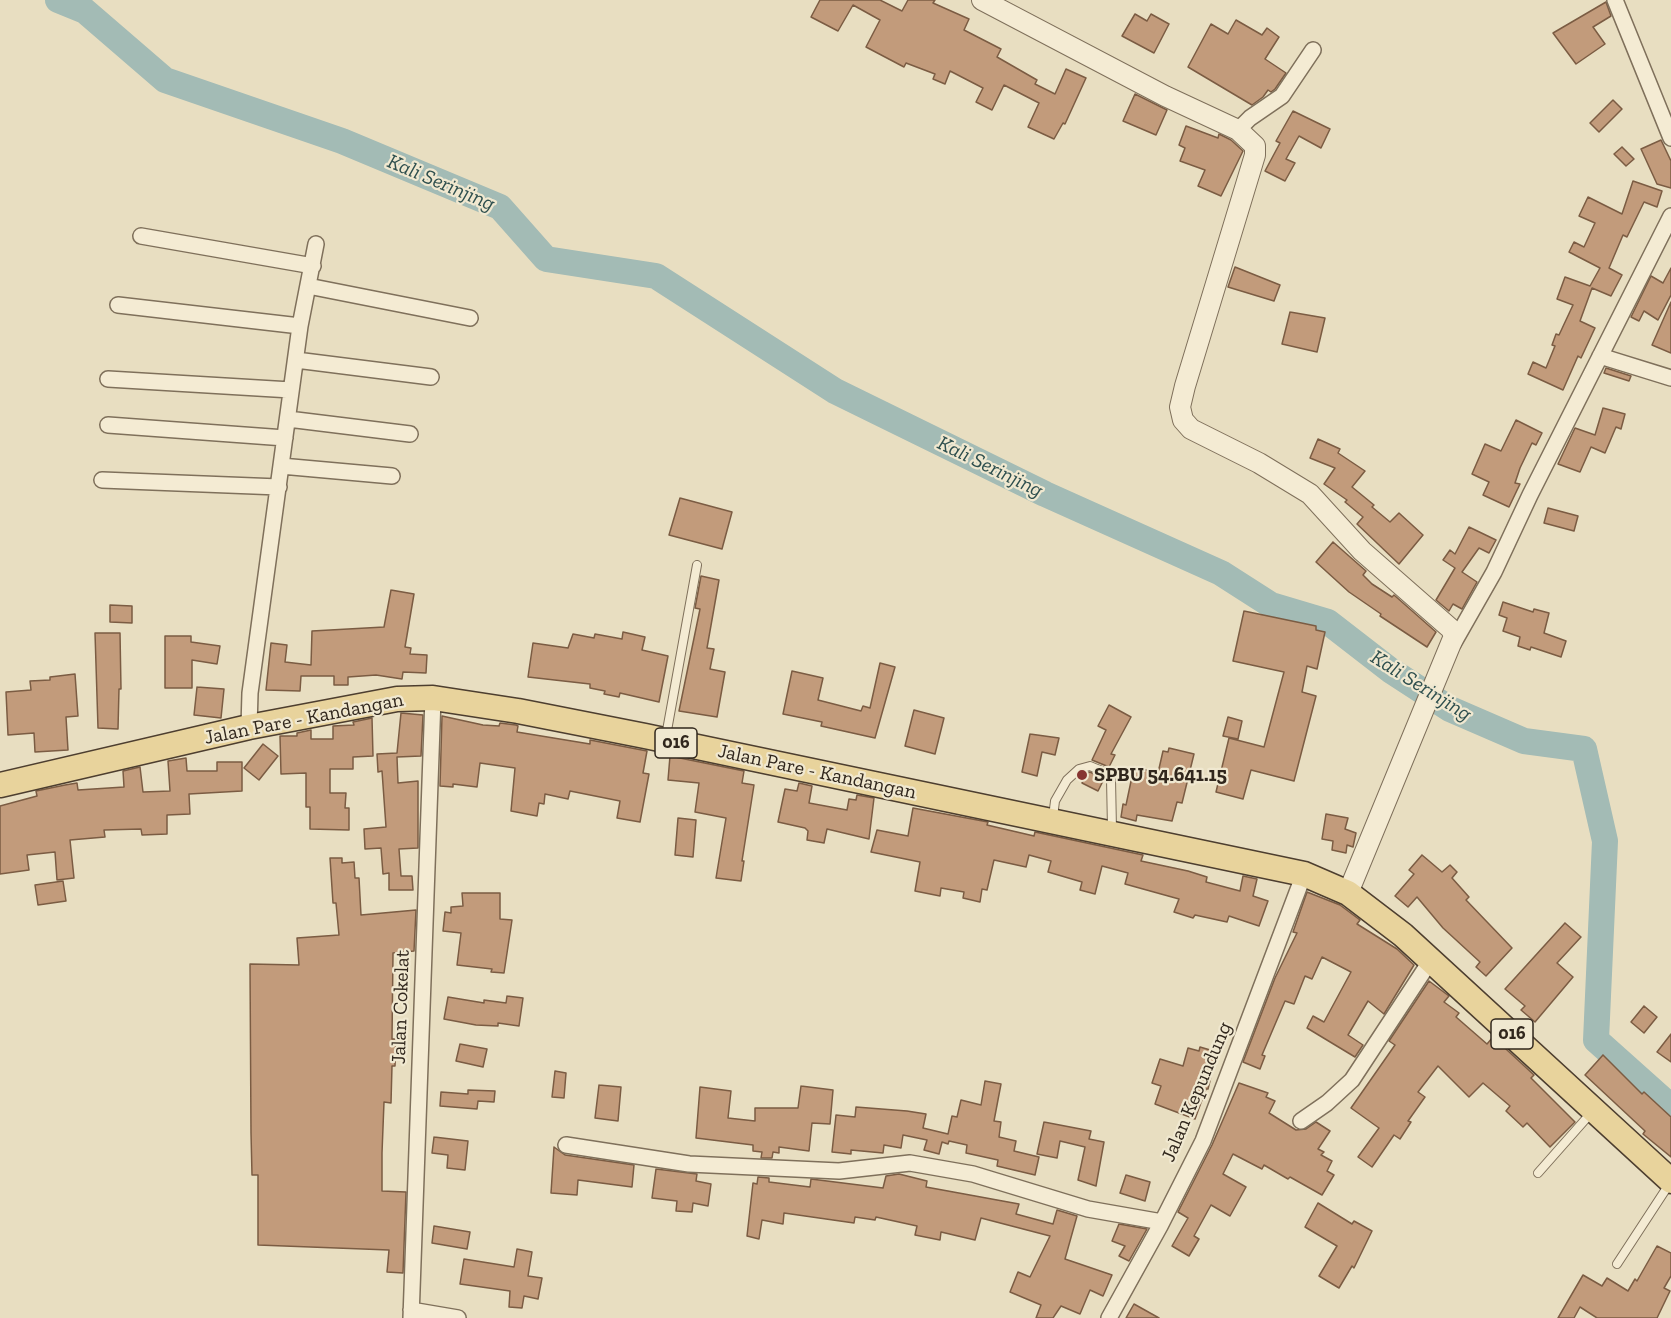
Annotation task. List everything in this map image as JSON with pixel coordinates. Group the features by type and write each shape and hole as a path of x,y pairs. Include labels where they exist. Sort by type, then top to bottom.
{"main road":[{"name":"Jalan Pare - Kandangan","path":"0,784 249,727 397,699 433,698 518,711 665,740 1304,874 1348,893"},
{"name":"016","path":"1348,893 1379,915 1431,960 1671,1181"}],"street":[{"path":"982,0 1165,96 1238,130 1252,140 1255,155 1185,386 1180,407 1183,420 1191,429 1259,463 1310,494 1387,575 1451,629 1454,636 1453,644"},
{"path":"1615,0 1671,138"},
{"path":"1238,130 1282,96 1313,50"},
{"path":"1348,893 1416,722 1434,683 1453,644 1494,572 1671,216"},
{"path":"141,236 313,266"},
{"path":"249,727 250,693 291,390 300,326 316,244"},
{"path":"308,286 470,318"},
{"path":"118,305 300,326"},
{"path":"1600,356 1671,378"},
{"path":"296,360 431,377"},
{"path":"108,379 291,390"},
{"path":"288,419 410,434"},
{"path":"108,425 285,438"},
{"path":"281,465 392,476"},
{"path":"102,480 279,487"},
{"name":"Jalan Cokelat","path":"411,1314 433,698"},
{"name":"Jalan Kepundung","path":"1109,1318 1203,1141 1304,874"},
{"path":"1300,1121 1327,1103 1352,1080 1431,960"},
{"path":"566,1145 689,1164 839,1171 910,1162 973,1174 1088,1209 1162,1222"},
{"path":"411,1314 458,1318"}],"lane":[{"path":"665,740 697,565"},
{"path":"1053,821 1060,791 1079,769 1090,766 1107,773 1111,779 1112,834"},
{"path":"1538,1173 1594,1110"},
{"path":"1617,1264 1671,1181"}],"building":[{"path":"820,0 880,0 902,11 908,0 935,0 933,3 969,19 964,30 1001,49 997,57 1037,80 1035,84 1055,94 1066,69 1086,78 1065,124 1063,123 1054,139 1028,127 1039,103 1004,85 992,110 976,102 983,88 950,71 945,84 933,79 935,74 906,63 904,67 866,47 880,20 853,5 838,31 811,17"},
{"path":"1606,2 1611,16 1593,27 1605,44 1576,64 1553,33"},
{"path":"1135,14 1147,21 1151,14 1169,24 1154,53 1122,36"},
{"path":"1236,20 1262,35 1267,28 1279,37 1265,59 1286,73 1275,89 1271,92 1268,90 1252,105 1188,67 1211,24 1228,34"},
{"path":"1135,94 1167,110 1156,135 1123,121"},
{"path":"1613,100 1622,109 1599,132 1590,123"},
{"path":"1293,111 1330,129 1321,148 1299,136 1286,159 1295,163 1285,181 1265,171 1280,143 1276,141"},
{"path":"1186,126 1218,138 1219,134 1231,140 1243,151 1221,196 1198,186 1205,170 1180,161 1185,148 1179,145"},
{"path":"1661,140 1671,161 1671,188 1657,184 1641,149"},
{"path":"1622,147 1634,159 1626,166 1614,154"},
{"path":"1633,181 1662,191 1657,207 1644,202 1627,237 1623,235 1609,268 1622,275 1611,296 1592,288 1580,321 1595,328 1581,358 1578,356 1563,390 1528,374 1533,362 1546,368 1555,346 1552,345 1556,334 1559,335 1573,305 1557,299 1565,277 1590,286 1600,268 1569,252 1574,242 1584,247 1595,223 1579,216 1588,197 1622,214"},
{"path":"1235,267 1280,285 1274,301 1228,287"},
{"path":"1671,268 1671,295 1658,320 1644,311 1639,321 1631,317 1651,276 1663,283"},
{"path":"1671,302 1671,353 1652,345"},
{"path":"1290,312 1325,318 1317,352 1282,344"},
{"path":"1606,368 1631,376 1629,381 1604,373"},
{"path":"1603,408 1625,414 1621,429 1616,427 1605,453 1591,447 1580,472 1558,464 1575,428 1595,435"},
{"path":"1516,420 1542,433 1536,445 1532,443 1520,468 1515,483 1520,484 1509,507 1483,495 1489,482 1472,474 1485,444 1501,451"},
{"path":"1318,439 1340,449 1338,453 1365,471 1352,487 1374,505 1372,507 1390,522 1399,513 1423,535 1399,564 1357,524 1363,517 1345,502 1347,500 1324,484 1335,468 1310,458"},
{"path":"680,498 732,512 722,549 669,535"},
{"path":"1548,508 1578,516 1574,531 1544,523"},
{"path":"1469,527 1496,540 1489,553 1479,548 1462,572 1477,582 1462,609 1453,604 1449,611 1436,600 1455,568 1443,560 1450,550 1455,554"},
{"path":"1333,542 1366,571 1363,575 1372,584 1392,597 1394,595 1436,632 1427,647 1380,616 1381,614 1349,592 1316,562"},
{"path":"701,576 719,580 707,648 714,649 710,669 725,672 717,717 679,711 700,609 695,608"},
{"path":"391,590 414,594 405,647 411,648 410,654 427,655 426,673 403,672 402,679 376,675 348,677 348,685 334,685 334,676 301,676 300,691 266,690 271,643 287,645 285,662 311,665 312,631 384,627"},
{"path":"1503,602 1533,612 1534,609 1549,613 1544,633 1566,641 1561,657 1531,647 1530,650 1518,646 1520,637 1503,631 1507,618 1499,615"},
{"path":"110,605 132,606 132,623 110,622"},
{"path":"1244,611 1316,626 1316,630 1325,632 1317,669 1307,666 1302,692 1316,696 1294,781 1251,770 1243,799 1216,792 1229,738 1264,747 1284,672 1233,661"},
{"path":"623,632 645,637 642,650 668,656 659,702 620,693 619,697 604,694 605,691 590,688 590,684 528,677 533,643 568,648 573,634 594,638 595,634 622,639"},
{"path":"95,633 120,633 121,689 119,689 118,729 98,728"},
{"path":"165,636 191,636 191,642 220,646 217,664 192,660 192,688 165,688"},
{"path":"880,663 895,667 875,738 821,726 822,722 783,714 792,671 823,678 818,700 861,711 863,706 870,708"},
{"path":"75,674 78,716 66,717 68,750 35,752 34,733 8,735 6,692 31,690 30,681 50,680 50,677"},
{"path":"197,687 224,689 221,718 194,715"},
{"path":"1109,705 1131,717 1111,754 1115,755 1109,767 1092,760 1106,730 1098,726"},
{"path":"914,710 944,718 935,754 905,746"},
{"path":"401,713 423,715 421,756 397,757 398,783 418,781 418,848 399,849 401,876 412,876 413,890 389,890 389,873 383,874 381,848 365,849 364,829 386,827 382,771 378,772 377,754 397,753"},
{"path":"442,716 483,725 499,726 500,723 516,725 518,726 517,732 590,744 590,740 647,751 643,773 649,774 640,822 617,818 620,801 570,791 568,799 545,794 544,804 539,803 537,816 511,811 515,768 480,763 477,787 453,784 453,787 440,786"},
{"path":"1228,717 1242,721 1238,739 1223,736"},
{"path":"372,718 373,756 353,757 353,769 330,769 330,793 346,793 345,808 349,808 349,830 310,829 310,807 306,807 306,773 281,774 280,736 297,736 297,733 311,730 311,739 333,739 333,726 354,725 353,722"},
{"path":"1030,734 1059,738 1055,755 1042,752 1037,776 1022,772"},
{"path":"263,744 278,756 259,780 244,768"},
{"path":"1169,748 1194,754 1182,803 1177,802 1172,821 1137,815 1136,821 1121,817 1123,804 1126,805 1134,767 1158,773 1163,751 1168,752"},
{"path":"670,756 744,771 742,783 754,785 741,881 716,878 726,818 695,812 699,783 668,780"},
{"path":"186,758 187,771 217,771 217,762 242,762 242,791 189,794 190,814 167,815 167,834 142,835 141,829 104,830 105,837 70,840 74,878 57,880 55,852 27,855 29,870 0,874 0,806 37,796 36,791 77,783 78,790 124,787 123,771 140,767 143,792 170,791 168,761"},
{"path":"1090,772 1104,779 1098,791 1082,783 1086,773"},
{"path":"799,783 812,786 809,803 847,810 849,799 856,800 857,795 874,798 869,839 827,829 824,843 807,840 808,831 805,828 778,822 785,789 797,791"},
{"path":"913,808 988,822 987,825 1034,836 1035,832 1143,855 1141,861 1188,871 1207,877 1206,882 1240,891 1243,876 1257,879 1253,896 1268,901 1259,926 1229,916 1227,922 1195,915 1193,918 1174,912 1179,899 1125,884 1128,873 1102,866 1095,894 1080,890 1082,882 1048,872 1051,861 1029,855 1026,867 994,860 987,890 982,889 980,902 963,898 964,892 941,888 940,896 915,891 920,862 871,852 877,830 908,836"},
{"path":"1326,814 1348,818 1345,829 1356,833 1353,847 1347,845 1346,853 1332,850 1333,841 1322,839"},
{"path":"678,818 696,820 693,857 675,855"},
{"path":"1422,855 1442,872 1450,865 1457,872 1452,878 1469,897 1466,900 1512,948 1486,976 1476,967 1480,962 1443,928 1417,897 1408,907 1395,896 1414,874 1409,870"},
{"path":"330,858 342,858 342,863 354,862 355,878 359,878 361,915 416,910 414,951 393,953 392,1039 396,1039 395,1066 392,1066 391,1103 384,1102 382,1153 382,1191 406,1192 403,1273 387,1272 389,1250 258,1245 258,1175 252,1175 250,964 299,965 297,938 339,935 336,903 333,903"},
{"path":"63,881 66,901 38,905 35,885"},
{"path":"1307,892 1340,905 1360,920 1357,924 1397,949 1414,965 1384,1014 1368,1001 1348,1035 1363,1045 1355,1057 1307,1028 1313,1016 1324,1022 1351,972 1322,957 1312,979 1305,976 1294,1004 1285,1001 1262,1055 1265,1056 1260,1069 1243,1062 1275,978 1297,933 1293,932"},
{"path":"462,893 500,893 500,919 512,920 504,973 491,972 492,969 457,965 461,933 443,931 445,912 451,913 451,907 463,906"},
{"path":"1565,923 1581,937 1557,963 1573,977 1535,1022 1521,1010 1525,1006 1505,989"},
{"path":"1429,981 1449,996 1444,1002 1459,1013 1456,1017 1487,1044 1493,1037 1534,1075 1531,1078 1575,1122 1550,1147 1527,1123 1523,1127 1506,1111 1510,1106 1483,1083 1469,1097 1438,1066 1418,1092 1425,1097 1408,1121 1411,1122 1400,1139 1394,1135 1372,1167 1358,1157 1379,1128 1351,1108 1395,1045 1389,1041"},
{"path":"507,996 523,998 519,1026 498,1023 498,1026 476,1025 444,1019 448,997 484,1003 484,1000 506,1003"},
{"path":"1644,1006 1657,1017 1644,1033 1631,1022"},
{"path":"1671,1034 1671,1062 1657,1052"},
{"path":"460,1044 487,1049 483,1067 456,1061"},
{"path":"1200,1047 1217,1052 1208,1089 1206,1089 1195,1119 1155,1104 1161,1086 1152,1083 1160,1059 1183,1066 1188,1048 1199,1051"},
{"path":"1603,1055 1642,1094 1644,1092 1671,1117 1671,1157 1643,1134 1645,1131 1585,1075"},
{"path":"555,1071 566,1073 564,1098 552,1097"},
{"path":"985,1081 1001,1084 994,1121 1001,1122 999,1137 1016,1141 1014,1151 1039,1157 1035,1175 997,1166 998,1160 966,1153 967,1145 949,1141 948,1144 942,1142 939,1154 924,1150 927,1140 903,1135 901,1148 884,1145 883,1153 851,1150 851,1154 832,1152 836,1115 855,1117 856,1107 926,1114 923,1128 948,1134 952,1116 957,1117 961,1100 981,1105"},
{"path":"1239,1083 1268,1093 1266,1097 1275,1101 1269,1113 1296,1130 1306,1129 1316,1122 1330,1131 1318,1149 1324,1152 1321,1155 1332,1161 1327,1171 1334,1175 1322,1195 1264,1165 1262,1169 1233,1154 1223,1174 1246,1187 1230,1216 1211,1205 1194,1236 1199,1239 1189,1256 1172,1246 1188,1218 1178,1212 1212,1145"},
{"path":"599,1085 621,1087 618,1121 595,1118"},
{"path":"801,1086 833,1090 830,1124 812,1123 809,1151 779,1147 779,1153 773,1152 772,1158 761,1158 762,1152 753,1151 753,1145 696,1138 700,1087 731,1091 728,1118 755,1121 755,1108 798,1108"},
{"path":"468,1090 495,1091 494,1102 478,1101 477,1109 440,1106 441,1092 468,1094"},
{"path":"1044,1122 1091,1131 1089,1139 1104,1142 1096,1186 1078,1180 1085,1147 1060,1141 1057,1158 1037,1154"},
{"path":"434,1137 468,1141 465,1170 447,1168 448,1155 432,1153"},
{"path":"554,1147 565,1155 634,1165 632,1187 578,1180 577,1195 551,1193"},
{"path":"656,1169 697,1174 696,1181 711,1184 708,1206 693,1203 692,1212 676,1211 677,1201 652,1198"},
{"path":"899,1174 927,1181 926,1187 1019,1204 1016,1214 1053,1224 1057,1210 1077,1216 1065,1259 1112,1275 1103,1296 1090,1290 1080,1314 1061,1306 1053,1318 1036,1318 1041,1305 1010,1292 1018,1272 1030,1277 1050,1236 981,1218 975,1240 941,1232 940,1240 915,1235 917,1226 876,1217 875,1220 855,1217 854,1223 784,1213 783,1224 762,1220 759,1239 747,1236 753,1183 757,1184 758,1177 769,1178 769,1182 810,1187 811,1179 883,1188 886,1176"},
{"path":"1126,1175 1150,1182 1145,1201 1120,1193"},
{"path":"1318,1203 1352,1224 1354,1221 1372,1231 1354,1268 1352,1266 1339,1288 1319,1276 1337,1246 1305,1227"},
{"path":"1119,1224 1147,1229 1129,1261 1119,1256 1125,1246 1112,1241"},
{"path":"434,1226 470,1232 467,1249 432,1243"},
{"path":"1657,1246 1671,1253 1671,1276 1664,1288 1670,1291 1657,1318 1597,1318 1580,1307 1574,1318 1558,1318 1583,1275 1602,1286 1607,1278 1628,1291 1635,1279 1637,1281"},
{"path":"517,1249 532,1252 528,1276 542,1278 538,1299 524,1296 522,1308 509,1307 510,1291 460,1284 464,1259 514,1267"},
{"path":"1134,1304 1159,1318 1126,1318"}],"waterway":[{"name":"Kali Serinjing","path":"58,0 85,11 165,80 342,141 500,207 546,259 656,276 835,391 1045,494 1221,573 1271,605 1328,622 1390,670 1450,709 1524,741 1584,749 1605,841 1596,1040 1671,1107"}],"place":[{"name":"SPBU 54.641.15","path":"1082,775"}]}
